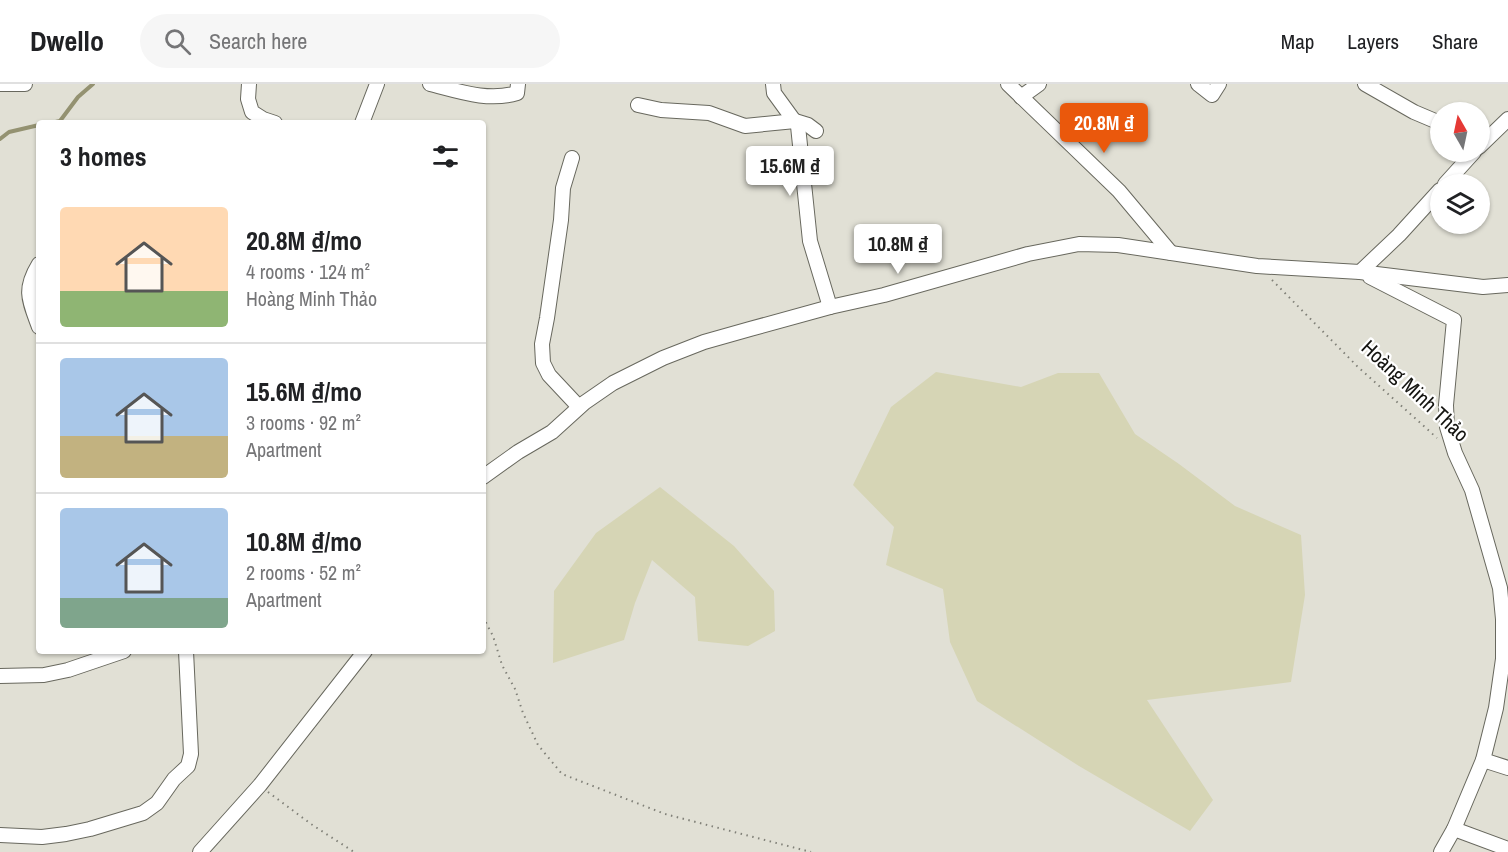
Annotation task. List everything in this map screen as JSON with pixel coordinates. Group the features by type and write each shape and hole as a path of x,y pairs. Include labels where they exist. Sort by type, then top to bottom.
{"street":[{"path":"0,84 24,84"},
{"path":"249,84 248,99 252,112 266,120"},
{"path":"363,120 377,84"},
{"path":"430,84 475,96 494,97 517,93 518,84"},
{"path":"773,84 774,93 798,126 810,241 830,307"},
{"path":"1008,84 1119,191 1171,253"},
{"path":"1021,97 1039,84"},
{"path":"1198,84 1215,89"},
{"path":"1365,84 1430,119"},
{"path":"638,105 661,110 709,113 745,126 795,121 808,125 816,131"},
{"path":"1490,136 1508,119"},
{"path":"572,158 562,188 561,220 542,344 543,363 549,375 579,407"},
{"path":"1454,174 1464,162"},
{"path":"1360,272 1399,235 1430,201"},
{"path":"486,475 552,432 579,407 613,383 663,358 704,342 830,307 884,295 1028,254 1079,244 1118,245 1257,266 1360,272 1483,287 1508,285"},
{"path":"36,269 31,278 29,300 36,319"},
{"name":"Hoàng Minh Thảo","path":"1360,272 1454,320 1446,405 1448,427 1455,453 1472,490 1500,588 1503,658 1496,708 1483,760 1454,830 1441,852"},
{"path":"0,676 44,675 68,670 115,654"},
{"path":"0,835 42,837 90,829 143,813 157,803 174,779 188,766 191,754 186,654"},
{"path":"200,852 260,785 363,654"},
{"path":"1483,760 1508,768"},
{"path":"1454,830 1508,849"}],"path":[{"name":"Hoàng Minh Thảo","path":"1257,266 1357,366 1440,440"},
{"path":"486,623 493,636 502,665 515,689 538,745 562,774 665,814 811,852"},
{"path":"260,785 310,824 354,852"}],"green space":[{"path":"936,372 1021,387 1058,373 1099,373 1135,434 1235,506 1301,535 1305,595 1291,682 1147,700 1213,800 1190,831 1079,766 977,701 950,642 943,589 886,565 894,527 853,485 891,407"},
{"path":"660,487 734,546 774,591 775,631 748,646 698,641 695,597 652,560 635,603 624,640 553,663 554,591 596,533"}],"waterway":[{"path":"61,120 78,97 93,84"},
{"path":"0,139 9,132 36,126"}]}
